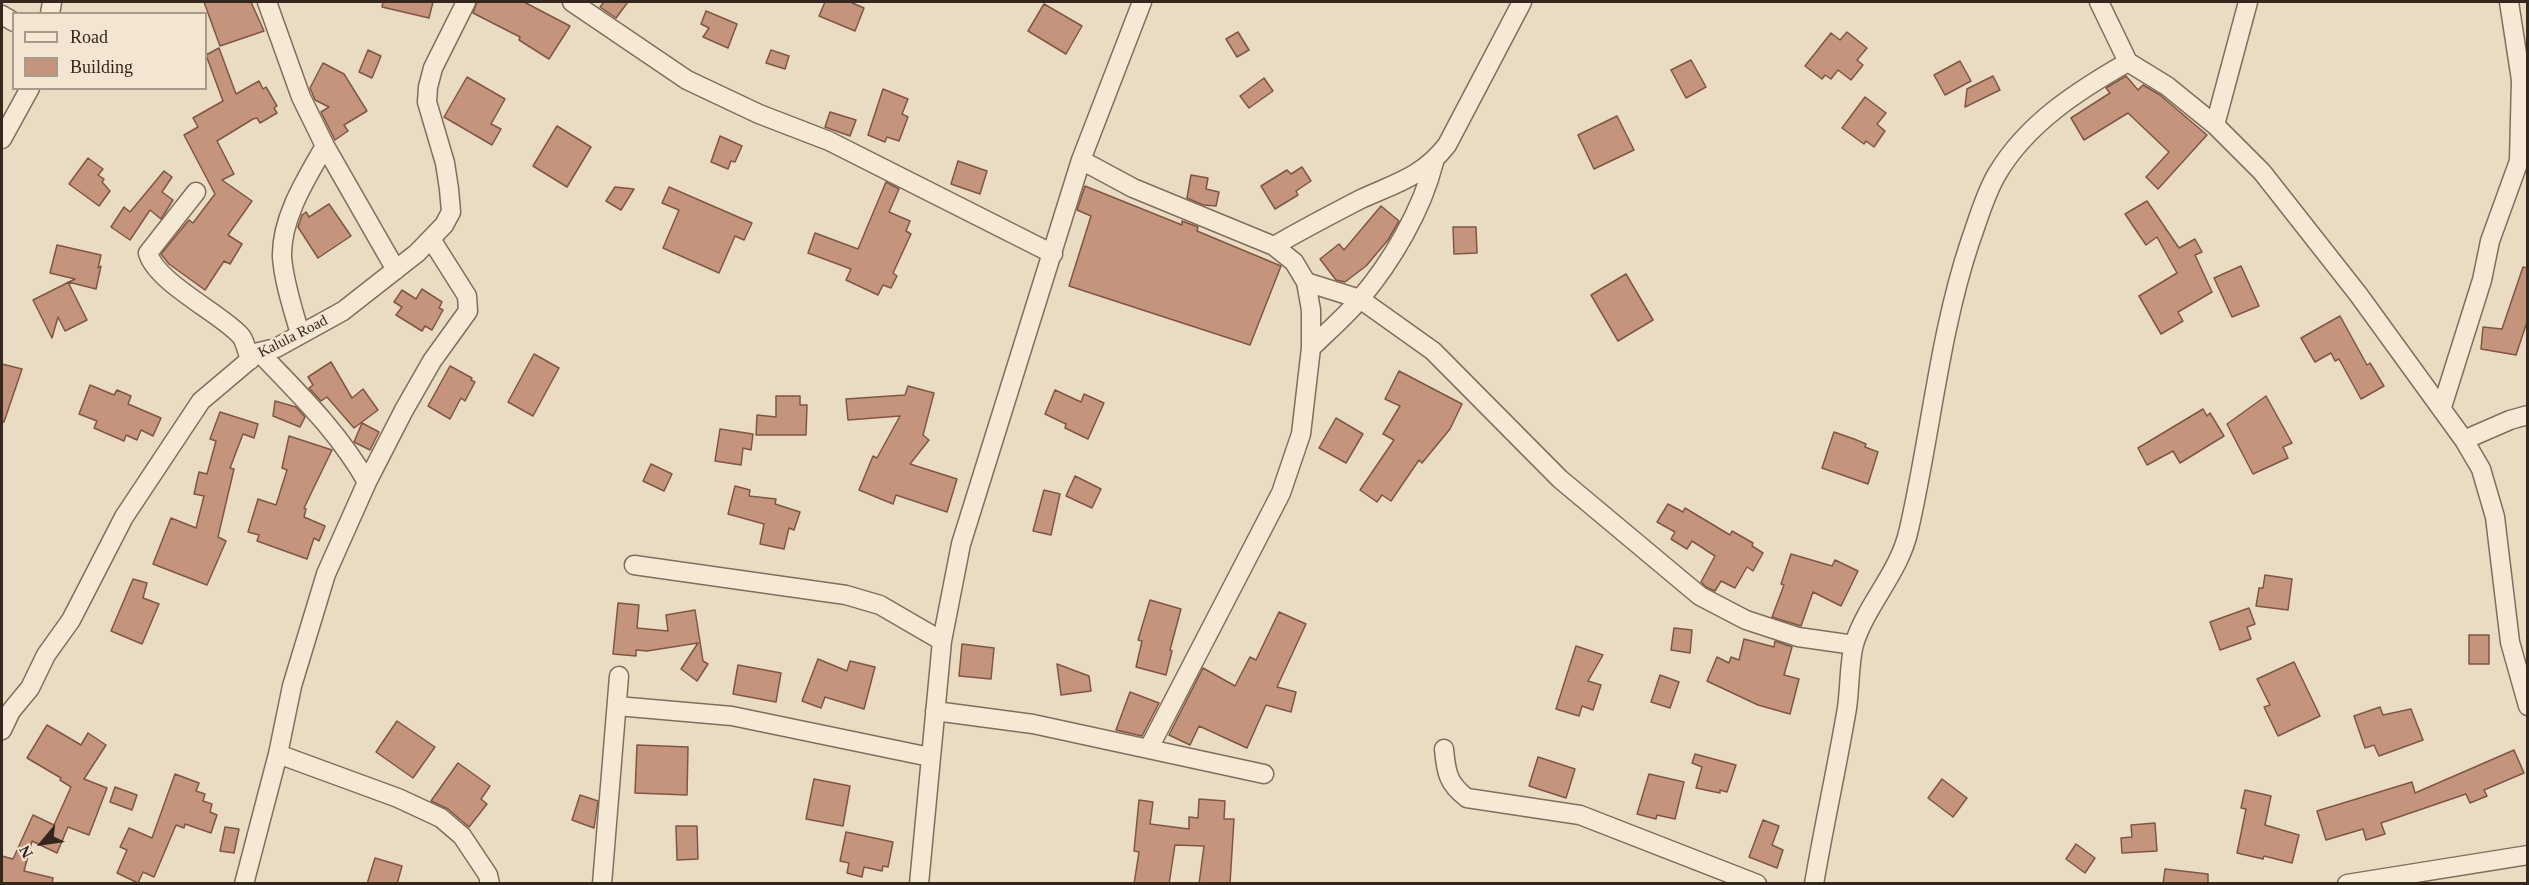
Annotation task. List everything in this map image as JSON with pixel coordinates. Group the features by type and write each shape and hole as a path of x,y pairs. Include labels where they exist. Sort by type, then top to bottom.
{"street":[{"path":"267,2 301,97 325,146 396,270"},
{"name":"Kalula Road","path":"2,730 6,709 30,688 46,655 71,620 124,517 201,401 254,356 276,348 343,312 396,270 444,225 451,212 445,163 427,102 428,87 433,68 466,2"},
{"path":"572,2 687,80 759,114 830,141 1053,254"},
{"path":"920,884 942,640 961,544 1082,160 1142,2"},
{"path":"1311,348 1360,299 1419,209 1434,162 1447,145 1522,2"},
{"path":"2099,2 2128,62 2167,86 2215,125 2262,172 2442,407 2464,440 2481,469 2495,517 2510,642 2528,706"},
{"path":"2215,125 2248,2"},
{"path":"2442,407 2482,280 2490,241 2523,157 2521,80 2509,2"},
{"path":"1814,884 1847,706 1854,645 1866,615 1892,574 1909,531 1953,301 1979,215 1997,174 2035,128 2059,106 2128,62"},
{"path":"2,139 29,90"},
{"path":"300,334 286,283 282,258 283,238 293,207 325,146"},
{"path":"1082,160 1153,197 1274,246 1294,262 1306,282 1311,310 1311,348 1301,434 1281,493 1149,748"},
{"path":"1274,246 1354,203 1402,182 1434,162"},
{"path":"196,192 148,253 151,262 181,291 241,335 254,356 321,414 349,450 367,482"},
{"path":"244,884 278,754 292,686 323,584 367,482 432,361 468,310 467,296 431,239"},
{"path":"1306,282 1360,299 1433,351 1560,479 1700,596 1746,620 1798,637 1854,645"},
{"path":"2464,440 2510,420 2528,415"},
{"path":"634,565 846,595 880,605 942,640"},
{"path":"602,884 620,676"},
{"path":"617,706 732,716 930,757"},
{"path":"935,711 1033,724 1264,774"},
{"path":"1444,749 1446,774 1455,789 1467,798 1580,815 1757,884"},
{"path":"278,754 398,798 441,818 462,836 488,875 490,884"},
{"path":"2347,884 2528,855"}],"building":[{"path":"204,2 251,2 264,31 220,46"},
{"path":"383,2 433,2 429,18 382,7"},
{"path":"477,2 524,2 570,26 549,59 519,40 520,37 473,13"},
{"path":"604,2 628,2 616,18 600,7"},
{"path":"825,2 850,2 864,8 855,31 819,16"},
{"path":"1044,4 1082,26 1066,54 1028,31"},
{"path":"706,11 737,24 728,48 703,37 709,28 701,24"},
{"path":"1238,32 1249,50 1237,57 1226,39"},
{"path":"1847,32 1867,48 1857,60 1863,65 1851,80 1838,70 1831,79 1825,75 1822,79 1805,66 1831,33 1840,40"},
{"path":"219,48 236,94 259,81 263,89 266,87 277,106 274,108 277,113 260,123 257,118 253,119 217,141 234,174 222,180 252,201 228,235 242,244 230,264 224,261 205,290 169,264 161,254 189,220 193,223 215,194 184,135 198,127 193,118 223,101 207,54"},
{"path":"368,50 381,56 372,78 359,72"},
{"path":"771,50 789,56 785,69 766,63"},
{"path":"1691,60 1706,87 1686,98 1671,70"},
{"path":"1960,61 1971,81 1945,95 1934,75"},
{"path":"323,63 344,74 367,111 344,125 348,131 335,140 321,112 329,107 315,100 310,88"},
{"path":"1993,76 2000,90 1965,107 1967,89"},
{"path":"2126,76 2138,90 2143,85 2160,95 2207,135 2158,189 2146,177 2169,152 2128,113 2084,140 2071,118 2110,93 2106,88"},
{"path":"467,77 505,99 491,124 501,129 492,145 444,117"},
{"path":"1264,78 1273,91 1249,108 1240,96"},
{"path":"883,89 908,99 902,114 908,117 899,141 887,137 885,142 868,135"},
{"path":"1865,97 1886,113 1877,124 1885,131 1874,147 1866,141 1864,144 1842,128"},
{"path":"830,112 856,120 850,136 825,127"},
{"path":"1617,116 1634,150 1594,169 1578,135"},
{"path":"557,126 591,147 567,187 533,166"},
{"path":"720,136 742,146 735,162 731,161 728,169 711,162"},
{"path":"88,158 103,169 98,175 104,179 102,182 110,191 99,206 69,184"},
{"path":"958,161 987,171 980,194 951,184"},
{"path":"1302,167 1311,181 1296,191 1298,195 1275,209 1261,186 1287,170 1291,174"},
{"path":"164,171 172,177 162,192 173,200 161,219 150,210 130,240 111,227 124,207 130,212"},
{"path":"1191,175 1208,178 1206,189 1219,192 1216,206 1203,205 1187,198"},
{"path":"886,182 899,189 889,212 910,221 906,231 911,234 893,273 897,276 891,288 883,285 878,295 846,280 851,269 808,253 815,233 858,249"},
{"path":"1085,186 1182,225 1182,221 1198,227 1197,231 1281,266 1250,345 1069,286 1091,216 1077,210"},
{"path":"615,187 634,189 621,210 606,201"},
{"path":"669,187 752,223 744,240 735,236 719,273 663,248 679,210 662,203"},
{"path":"2147,201 2179,248 2195,239 2202,252 2195,255 2212,292 2178,312 2183,321 2161,334 2139,296 2177,273 2157,237 2146,245 2125,214"},
{"path":"329,204 351,236 318,258 298,227 302,215 306,212 309,217"},
{"path":"1381,206 1399,221 1388,240 1366,266 1345,282 1336,280 1320,259 1339,244 1344,250"},
{"path":"1453,227 1476,227 1477,253 1454,254"},
{"path":"57,245 101,255 96,289 69,282 75,279 50,273"},
{"path":"2241,266 2259,306 2232,317 2214,278"},
{"path":"2523,267 2528,268 2528,319 2516,355 2481,349 2483,327 2502,329"},
{"path":"1626,274 1653,320 1618,341 1591,295"},
{"path":"68,282 87,320 65,331 58,317 52,338 33,300"},
{"path":"422,289 442,302 439,308 443,310 432,330 425,326 422,331 396,315 402,307 394,302 402,290 416,299"},
{"path":"2340,316 2367,365 2370,363 2384,386 2361,399 2339,359 2335,361 2331,353 2315,362 2301,338"},
{"path":"534,354 559,368 533,416 508,402"},
{"path":"331,362 352,398 363,389 378,410 354,428 327,397 321,401 309,388 313,385 308,377"},
{"path":"2,364 22,369 4,422 2,422"},
{"path":"450,366 475,382 465,401 461,398 450,419 428,406"},
{"path":"1399,371 1462,404 1450,429 1422,463 1419,460 1391,501 1382,495 1377,502 1360,490 1394,440 1383,434 1400,406 1385,399"},
{"path":"90,385 114,395 117,390 131,396 128,404 161,418 153,436 141,430 137,440 126,435 124,441 94,428 97,421 79,414"},
{"path":"908,386 934,393 923,435 929,440 910,464 957,479 947,512 896,495 893,504 859,490 873,456 877,458 900,416 848,420 846,399 905,395"},
{"path":"1055,390 1081,402 1084,394 1104,403 1088,439 1065,428 1066,424 1045,414"},
{"path":"776,396 800,396 800,405 807,405 806,435 756,435 757,415 776,417"},
{"path":"2266,396 2292,443 2283,447 2288,458 2253,474 2227,424"},
{"path":"275,401 296,407 305,417 300,427 273,416"},
{"path":"2203,409 2207,416 2210,413 2224,436 2180,463 2173,451 2147,465 2138,448"},
{"path":"220,412 258,424 254,438 243,434 230,468 234,469 218,537 226,541 207,585 153,564 171,518 196,528 204,496 194,494 199,472 207,474 216,441 210,439"},
{"path":"1336,418 1363,434 1346,463 1319,448"},
{"path":"362,423 379,432 370,450 354,442"},
{"path":"720,429 753,434 751,450 743,448 741,465 715,461"},
{"path":"1834,432 1866,444 1865,447 1878,452 1868,484 1822,468"},
{"path":"289,436 332,450 304,508 306,509 304,517 325,526 319,541 314,538 307,559 257,541 259,535 248,532 258,499 276,505 287,470 282,468"},
{"path":"651,464 672,474 664,491 643,481"},
{"path":"1075,476 1101,489 1092,508 1066,496"},
{"path":"735,486 750,490 749,496 776,499 775,504 800,512 794,530 789,528 784,549 760,544 764,524 728,514"},
{"path":"1044,490 1060,494 1051,535 1033,531"},
{"path":"1668,504 1683,512 1685,508 1730,535 1732,531 1753,543 1752,546 1763,553 1753,571 1747,567 1735,588 1721,581 1715,591 1706,587 1701,582 1715,556 1692,541 1687,549 1671,539 1675,532 1657,522"},
{"path":"1791,554 1832,566 1835,560 1858,571 1841,606 1813,592 1801,626 1772,617 1784,585 1781,584"},
{"path":"2265,575 2292,579 2288,610 2256,606 2259,588 2263,588"},
{"path":"133,579 147,583 143,598 159,604 142,644 111,631"},
{"path":"1150,600 1181,609 1166,675 1136,667 1142,641 1138,640"},
{"path":"618,603 639,605 637,628 668,631 666,615 695,610 703,661 708,664 697,681 681,669 698,643 647,651 636,650 636,656 613,654"},
{"path":"2249,608 2255,624 2247,627 2251,639 2220,650 2210,622"},
{"path":"1279,612 1306,624 1277,687 1296,692 1291,712 1266,705 1247,748 1199,726 1190,745 1169,735 1203,668 1235,686 1250,657 1256,660"},
{"path":"1674,628 1692,630 1690,653 1671,650"},
{"path":"2469,635 2489,635 2489,664 2469,664"},
{"path":"1744,639 1774,647 1775,641 1792,647 1784,675 1799,679 1790,714 1758,705 1707,681 1717,657 1729,663 1731,657 1739,660"},
{"path":"962,644 994,648 991,679 959,676"},
{"path":"1576,646 1603,655 1588,681 1601,685 1593,710 1582,706 1579,716 1556,709"},
{"path":"818,659 847,671 850,661 875,667 864,709 825,697 821,708 802,701"},
{"path":"2294,662 2320,716 2278,736 2264,707 2270,705 2257,679"},
{"path":"1057,664 1089,676 1091,691 1061,695"},
{"path":"738,665 781,673 776,702 733,694"},
{"path":"1660,675 1679,682 1670,708 1651,702"},
{"path":"1130,692 1159,703 1142,736 1116,730"},
{"path":"2380,707 2383,715 2411,709 2423,740 2379,756 2374,745 2365,748 2354,716"},
{"path":"397,721 435,747 413,778 376,752"},
{"path":"47,725 81,745 88,733 106,745 84,779 107,788 89,835 68,827 57,853 32,841 24,871 53,878 52,884 2,884 2,856 13,859 33,815 54,825 71,787 60,780 61,778 27,758"},
{"path":"637,745 688,747 687,795 635,793"},
{"path":"2514,750 2524,773 2484,790 2487,796 2470,803 2466,794 2381,823 2385,834 2366,840 2363,829 2326,840 2317,811 2412,782 2415,793"},
{"path":"1695,754 1736,765 1727,792 1720,790 1720,793 1696,788 1702,767 1692,763"},
{"path":"1538,757 1575,769 1566,798 1529,786"},
{"path":"458,763 490,786 481,799 487,804 469,827 448,809 431,801"},
{"path":"175,774 199,783 196,791 205,794 203,801 212,804 210,812 217,815 211,833 185,824 184,828 176,825 154,877 143,872 138,883 117,873 127,850 120,847 129,828 152,838"},
{"path":"1649,774 1684,782 1675,819 1657,815 1656,819 1637,814"},
{"path":"814,779 850,786 843,826 806,819"},
{"path":"1942,779 1967,798 1953,817 1928,798"},
{"path":"115,787 137,795 132,810 110,802"},
{"path":"2245,790 2271,796 2265,825 2299,835 2292,863 2264,856 2263,859 2237,853 2246,809 2241,808"},
{"path":"580,795 598,801 594,828 572,820"},
{"path":"1199,799 1225,801 1224,819 1234,819 1230,884 1199,884 1204,846 1175,845 1169,884 1134,884 1139,852 1134,851 1139,800 1153,802 1150,824 1189,829 1189,817 1198,818"},
{"path":"1763,820 1779,826 1772,845 1783,850 1777,868 1749,857"},
{"path":"2155,823 2157,851 2122,853 2121,838 2132,837 2131,825"},
{"path":"676,826 697,826 698,859 677,860"},
{"path":"225,827 239,829 234,853 220,851"},
{"path":"846,832 893,842 888,867 883,866 882,871 864,867 862,877 847,873 849,863 840,861"},
{"path":"2076,844 2095,858 2085,873 2066,859"},
{"path":"375,858 402,866 397,884 367,884"},
{"path":"2165,869 2208,874 2208,884 2163,884"}]}
